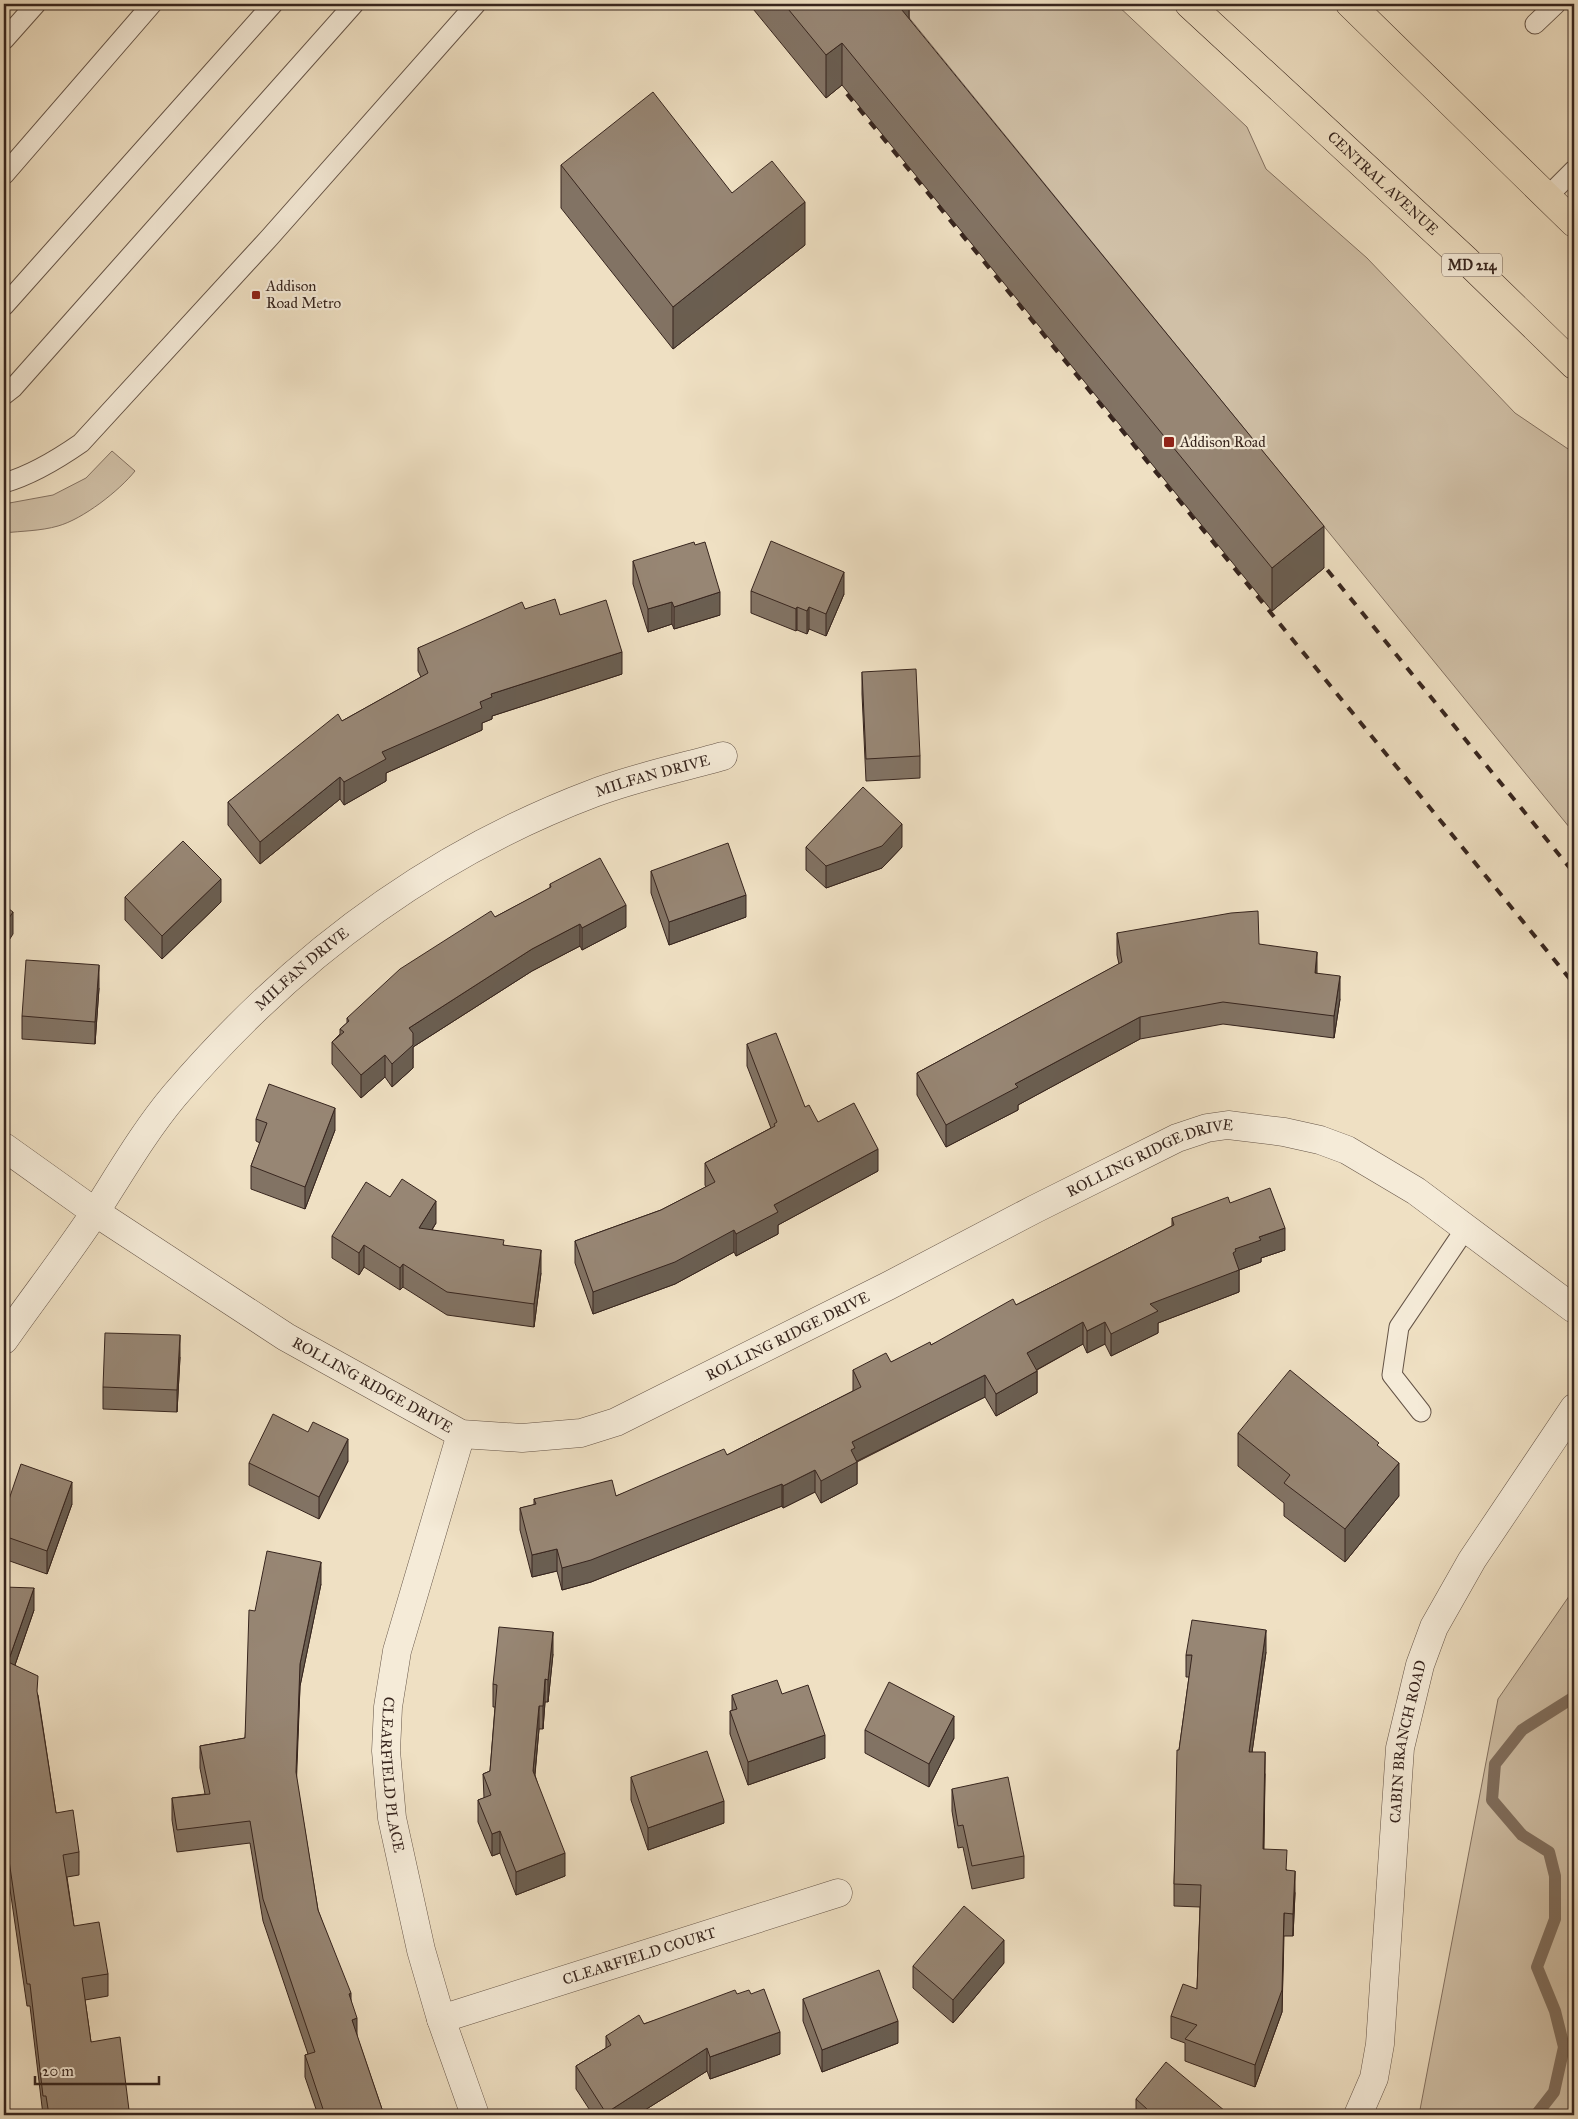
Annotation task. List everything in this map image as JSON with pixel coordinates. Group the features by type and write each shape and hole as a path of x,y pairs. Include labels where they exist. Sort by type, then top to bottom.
{"main road":[{"name":"CENTRAL AVENUE","path":"1189,4 1466,260 1574,365"},
{"path":"1350,4 1574,223"}],"street":[{"name":"MILFAN DRIVE","path":"4,1340 95,1212 136,1145 174,1096 273,994 321,951 403,888 499,834 596,792 723,756"},
{"name":"ROLLING RIDGE DRIVE","path":"4,1147 95,1212 286,1337 461,1434 522,1438 581,1433 616,1422 888,1286 1177,1138 1207,1128 1228,1126 1284,1132 1320,1140 1347,1150 1416,1191 1574,1310"},
{"name":"CABIN BRANCH ROAD","path":"1358,2115 1374,2078 1380,2044 1400,1748 1420,1665 1434,1627 1472,1560 1574,1408"},
{"name":"CLEARFIELD PLACE","path":"461,1434 397,1651 388,1707 386,1742 392,1818 421,1950 441,2019 474,2115"},
{"name":"CLEARFIELD COURT","path":"441,2019 838,1893"}],"lane":[{"path":"4,40 36,4"},
{"path":"4,175 152,4"},
{"path":"4,306 273,4"},
{"path":"4,395 13,388 354,4"},
{"path":"4,483 20,478 66,454 81,443 263,244 476,4"},
{"path":"1535,24 1556,4"},
{"path":"1547,197 1574,170"},
{"path":"1421,1412 1392,1375 1399,1327 1466,1228"}],"shaded area":[{"path":"898,4 1116,4 1247,127 1266,169 1367,258 1515,413 1574,453 1574,833"},
{"path":"112,451 135,471 120,487 100,503 89,511 58,526 4,533 4,504 53,495 86,478"},
{"path":"1574,1589 1574,2115 1419,2115 1498,1699"}],"building":[{"path":"784,4 897,4 1324,526 1272,568 842,43 826,55"},
{"path":"653,92 732,193 772,161 805,202 673,307 561,165"},
{"path":"771,541 844,572 826,614 809,607 807,611 797,607 796,609 751,591"},
{"path":"694,542 695,545 705,542 720,592 674,607 672,602 648,609 633,561"},
{"path":"555,599 560,615 606,600 622,652 491,694 492,697 480,702 482,708 382,752 386,759 344,782 340,777 260,842 228,802 338,714 342,721 428,673 418,648 522,602 525,609"},
{"path":"916,669 920,756 866,759 862,672"},
{"path":"863,787 902,824 882,846 826,866 806,847"},
{"path":"183,841 221,879 162,936 125,897"},
{"path":"728,843 746,895 669,922 651,871"},
{"path":"600,858 626,905 582,928 580,924 532,949 409,1028 413,1033 413,1045 392,1064 385,1055 361,1075 332,1042 344,1032 340,1029 349,1021 347,1018 400,969 491,911 495,917 551,887 550,884"},
{"path":"4,905 13,912 4,925"},
{"path":"1258,911 1259,944 1317,952 1315,973 1340,976 1334,1016 1223,1002 1140,1017 1015,1084 1018,1087 946,1125 917,1073 1122,962 1117,933 1231,913"},
{"path":"26,960 99,965 95,1022 22,1016"},
{"path":"776,1033 805,1107 809,1105 818,1122 854,1103 878,1149 774,1205 778,1212 736,1234 734,1230 675,1262 593,1292 575,1241 661,1210 715,1182 705,1163 775,1126 774,1124 777,1122 747,1044"},
{"path":"269,1084 335,1108 305,1187 251,1166 267,1123 256,1119"},
{"path":"402,1179 436,1201 419,1228 504,1240 503,1245 541,1250 534,1304 447,1292 403,1264 400,1268 364,1245 359,1253 332,1236 366,1182 390,1197"},
{"path":"1270,1188 1285,1228 1259,1237 1261,1240 1235,1249 1236,1251 1233,1253 1239,1270 1150,1304 1158,1311 1111,1334 1105,1322 1087,1331 1083,1322 1027,1353 1037,1371 996,1394 985,1375 852,1442 855,1448 851,1450 857,1462 821,1481 815,1470 783,1486 782,1484 591,1560 562,1568 557,1549 532,1555 520,1508 536,1504 534,1499 612,1480 616,1496 724,1449 727,1455 861,1387 853,1370 886,1353 891,1362 930,1342 931,1345 1013,1299 1016,1305 1174,1225 1172,1218 1228,1197 1230,1203"},
{"path":"105,1333 180,1335 177,1390 103,1387"},
{"path":"1290,1370 1379,1443 1377,1445 1399,1463 1345,1529 1284,1483 1290,1475 1238,1433"},
{"path":"273,1414 308,1432 313,1422 348,1439 319,1497 249,1463"},
{"path":"21,1464 72,1482 47,1551 4,1536 4,1514"},
{"path":"267,1551 321,1562 300,1664 296,1772 318,1910 351,1993 349,1994 357,2018 352,2020 384,2115 325,2115 305,2055 315,2052 263,1899 250,1821 177,1830 172,1798 210,1794 200,1746 245,1738 249,1610 255,1611"},
{"path":"4,1587 34,1588 8,1662 38,1676 37,1691 56,1813 73,1810 79,1852 63,1855 74,1926 99,1922 108,1974 82,1978 91,2042 120,2037 129,2110 101,2113 101,2115 49,2115 46,2096 43,2096 30,1984 27,1984 4,1826 4,1822 8,1821 4,1797"},
{"path":"1192,1620 1266,1630 1249,1752 1265,1752 1263,1849 1287,1850 1286,1870 1295,1871 1293,1914 1284,1913 1282,1990 1255,2065 1185,2039 1197,2025 1171,2016 1183,1984 1197,1989 1201,1885 1174,1884 1177,1750 1179,1750 1192,1655 1186,1655"},
{"path":"499,1627 553,1632 548,1680 545,1679 543,1706 539,1706 533,1771 565,1853 516,1872 500,1831 492,1834 478,1800 491,1795 483,1774 490,1771 497,1685 493,1684"},
{"path":"777,1680 782,1694 808,1685 825,1735 748,1762 730,1711 737,1709 732,1695"},
{"path":"889,1682 954,1716 929,1764 865,1730"},
{"path":"707,1751 724,1801 648,1828 631,1777"},
{"path":"1008,1777 1024,1856 972,1866 963,1825 958,1826 952,1789"},
{"path":"964,1906 1004,1940 953,2000 913,1966"},
{"path":"879,1970 898,2021 822,2050 803,1999"},
{"path":"764,1989 780,2032 710,2057 707,2048 606,2113 576,2066 611,2045 606,2036 639,2015 644,2024 735,1990 737,1994 749,1990 751,1994"},
{"path":"1166,2062 1225,2111 1222,2115 1142,2115 1147,2109 1136,2099"}],"waterway":[{"path":"1536,2115 1554,2092 1564,2047 1555,2011 1537,1967 1555,1919 1555,1876 1549,1852 1522,1835 1492,1800 1495,1764 1522,1730 1574,1697"}],"railway":[{"path":"847,94 1574,984"},
{"path":"1316,556 1574,873"}],"place":[{"name":"Addison Road Metro","path":"256,295"},
{"name":"Addison Road","path":"1169,442"}]}
